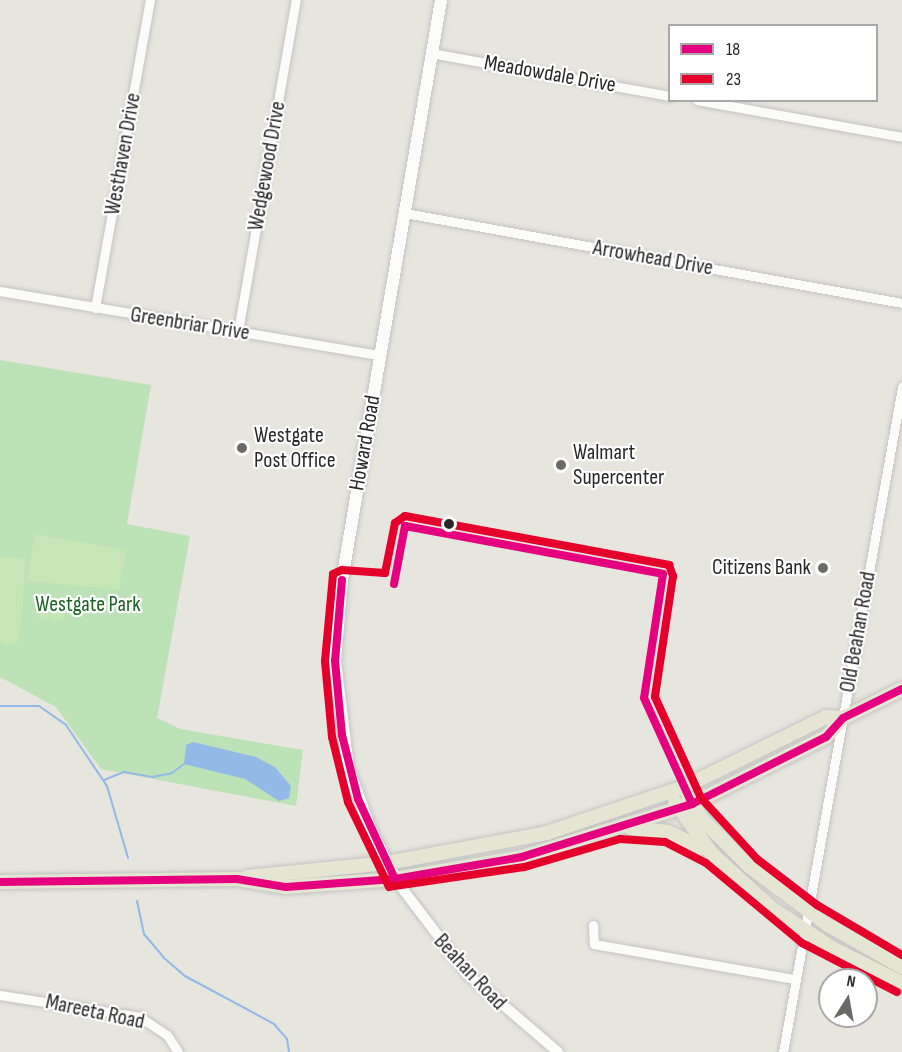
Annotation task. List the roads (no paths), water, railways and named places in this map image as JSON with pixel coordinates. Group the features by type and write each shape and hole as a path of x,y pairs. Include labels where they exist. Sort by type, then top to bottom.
{"main road":[{"name":"Howard Road","path":"395,879 348,768 335,661 342,580 441,0"},
{"path":"237,879 286,887 395,879 522,857 685,806 826,738 843,718 902,689"},
{"path":"0,882 237,879 287,870 387,863 547,833 684,787 826,717 843,718"},
{"path":"684,787 685,806 712,854"},
{"path":"670,792 750,867 811,914 902,967"},
{"path":"620,828 668,832 712,854 808,934 902,983"}],"street":[{"name":"Westhaven Drive","path":"95,309 150,0"},
{"name":"Wedgewood Drive","path":"238,331 296,0"},
{"name":"Meadowdale Drive","path":"432,53 668,96"},
{"path":"708,102 902,137"},
{"name":"Arrowhead Drive","path":"405,213 902,303"},
{"name":"Greenbriar Drive","path":"0,291 95,309 380,355"},
{"name":"Old Beahan Road","path":"783,1052 795,979 808,934 843,718 902,387"},
{"name":"Beahan Road","path":"395,879 467,974 558,1052"},
{"path":"593,925 594,944 795,979"},
{"name":"Mareeta Road","path":"0,995 140,1017 167,1035 178,1052"}],"water":[{"path":"193,742 256,757 275,767 291,786 289,798 279,801 245,779 184,764 186,745"}],"waterway":[{"path":"0,706 39,706 66,725 107,786 128,858"},
{"path":"104,780 124,772 152,777 172,773 184,764"},
{"path":"137,901 144,934 163,957 185,976 274,1024 287,1039 289,1052"}],"place":[{"name":"Westgate Post Office","path":"242,448"},
{"name":"Walmart Supercenter","path":"561,465"},
{"name":"Citizens Bank","path":"823,568"}],"park label":[{"name":"Westgate Park","path":"88,605"}]}
